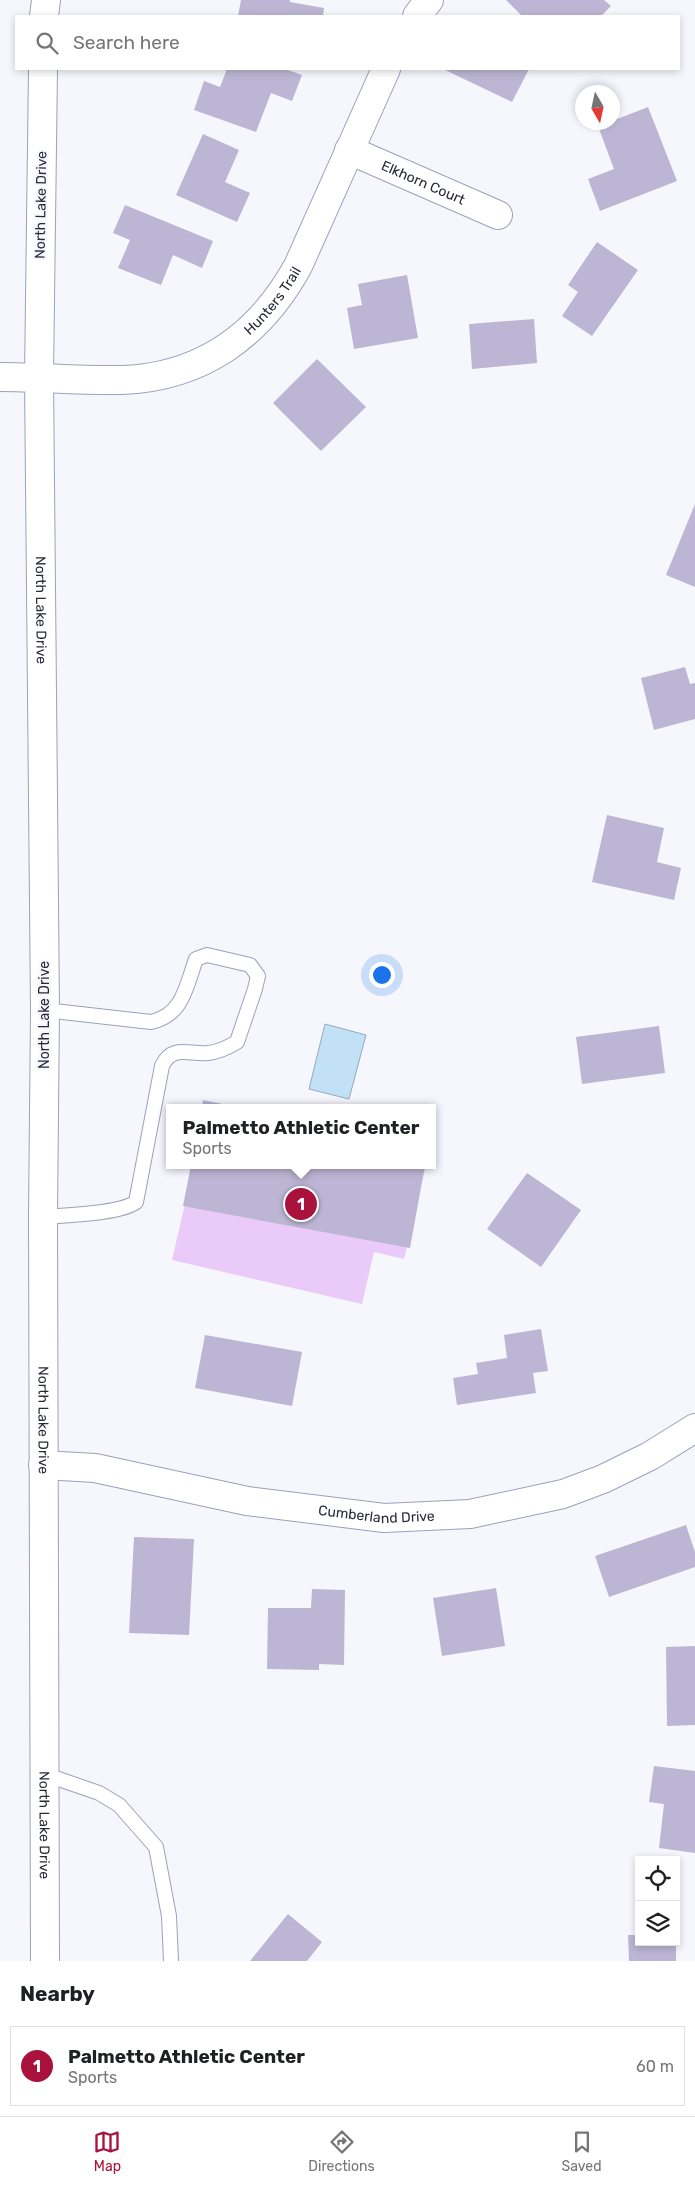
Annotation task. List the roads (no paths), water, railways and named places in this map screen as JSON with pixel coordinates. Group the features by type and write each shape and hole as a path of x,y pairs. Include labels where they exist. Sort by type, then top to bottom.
{"main road":[{"path":"44,15 46,0"},
{"path":"418,15 429,0"},
{"name":"North Lake Drive","path":"43,70 39,377 45,1010 43,1217 45,1961"},
{"name":"Hunters Trail","path":"0,377 121,380 148,377 176,372 202,362 241,337 268,312 285,291 386,70"},
{"name":"Elkhorn Court","path":"349,150 498,215"},
{"name":"Cumberland Drive","path":"43,1465 95,1468 247,1501 384,1518 470,1514 563,1494 579,1488 650,1456 695,1428"}],"lane":[{"path":"43,1217 111,1211 128,1208 136,1202 162,1066 166,1057 177,1052 205,1053 222,1051 237,1042 258,976 250,965 207,955 196,959 183,996 174,1012 164,1019 151,1022 45,1010"},
{"path":"44,1774 99,1793 119,1805 156,1847 169,1916 171,1961"}],"water":[{"path":"325,1024 366,1035 349,1099 309,1089"}],"place":[{"name":"Palmetto Athletic Center","path":"301,1204"}]}
